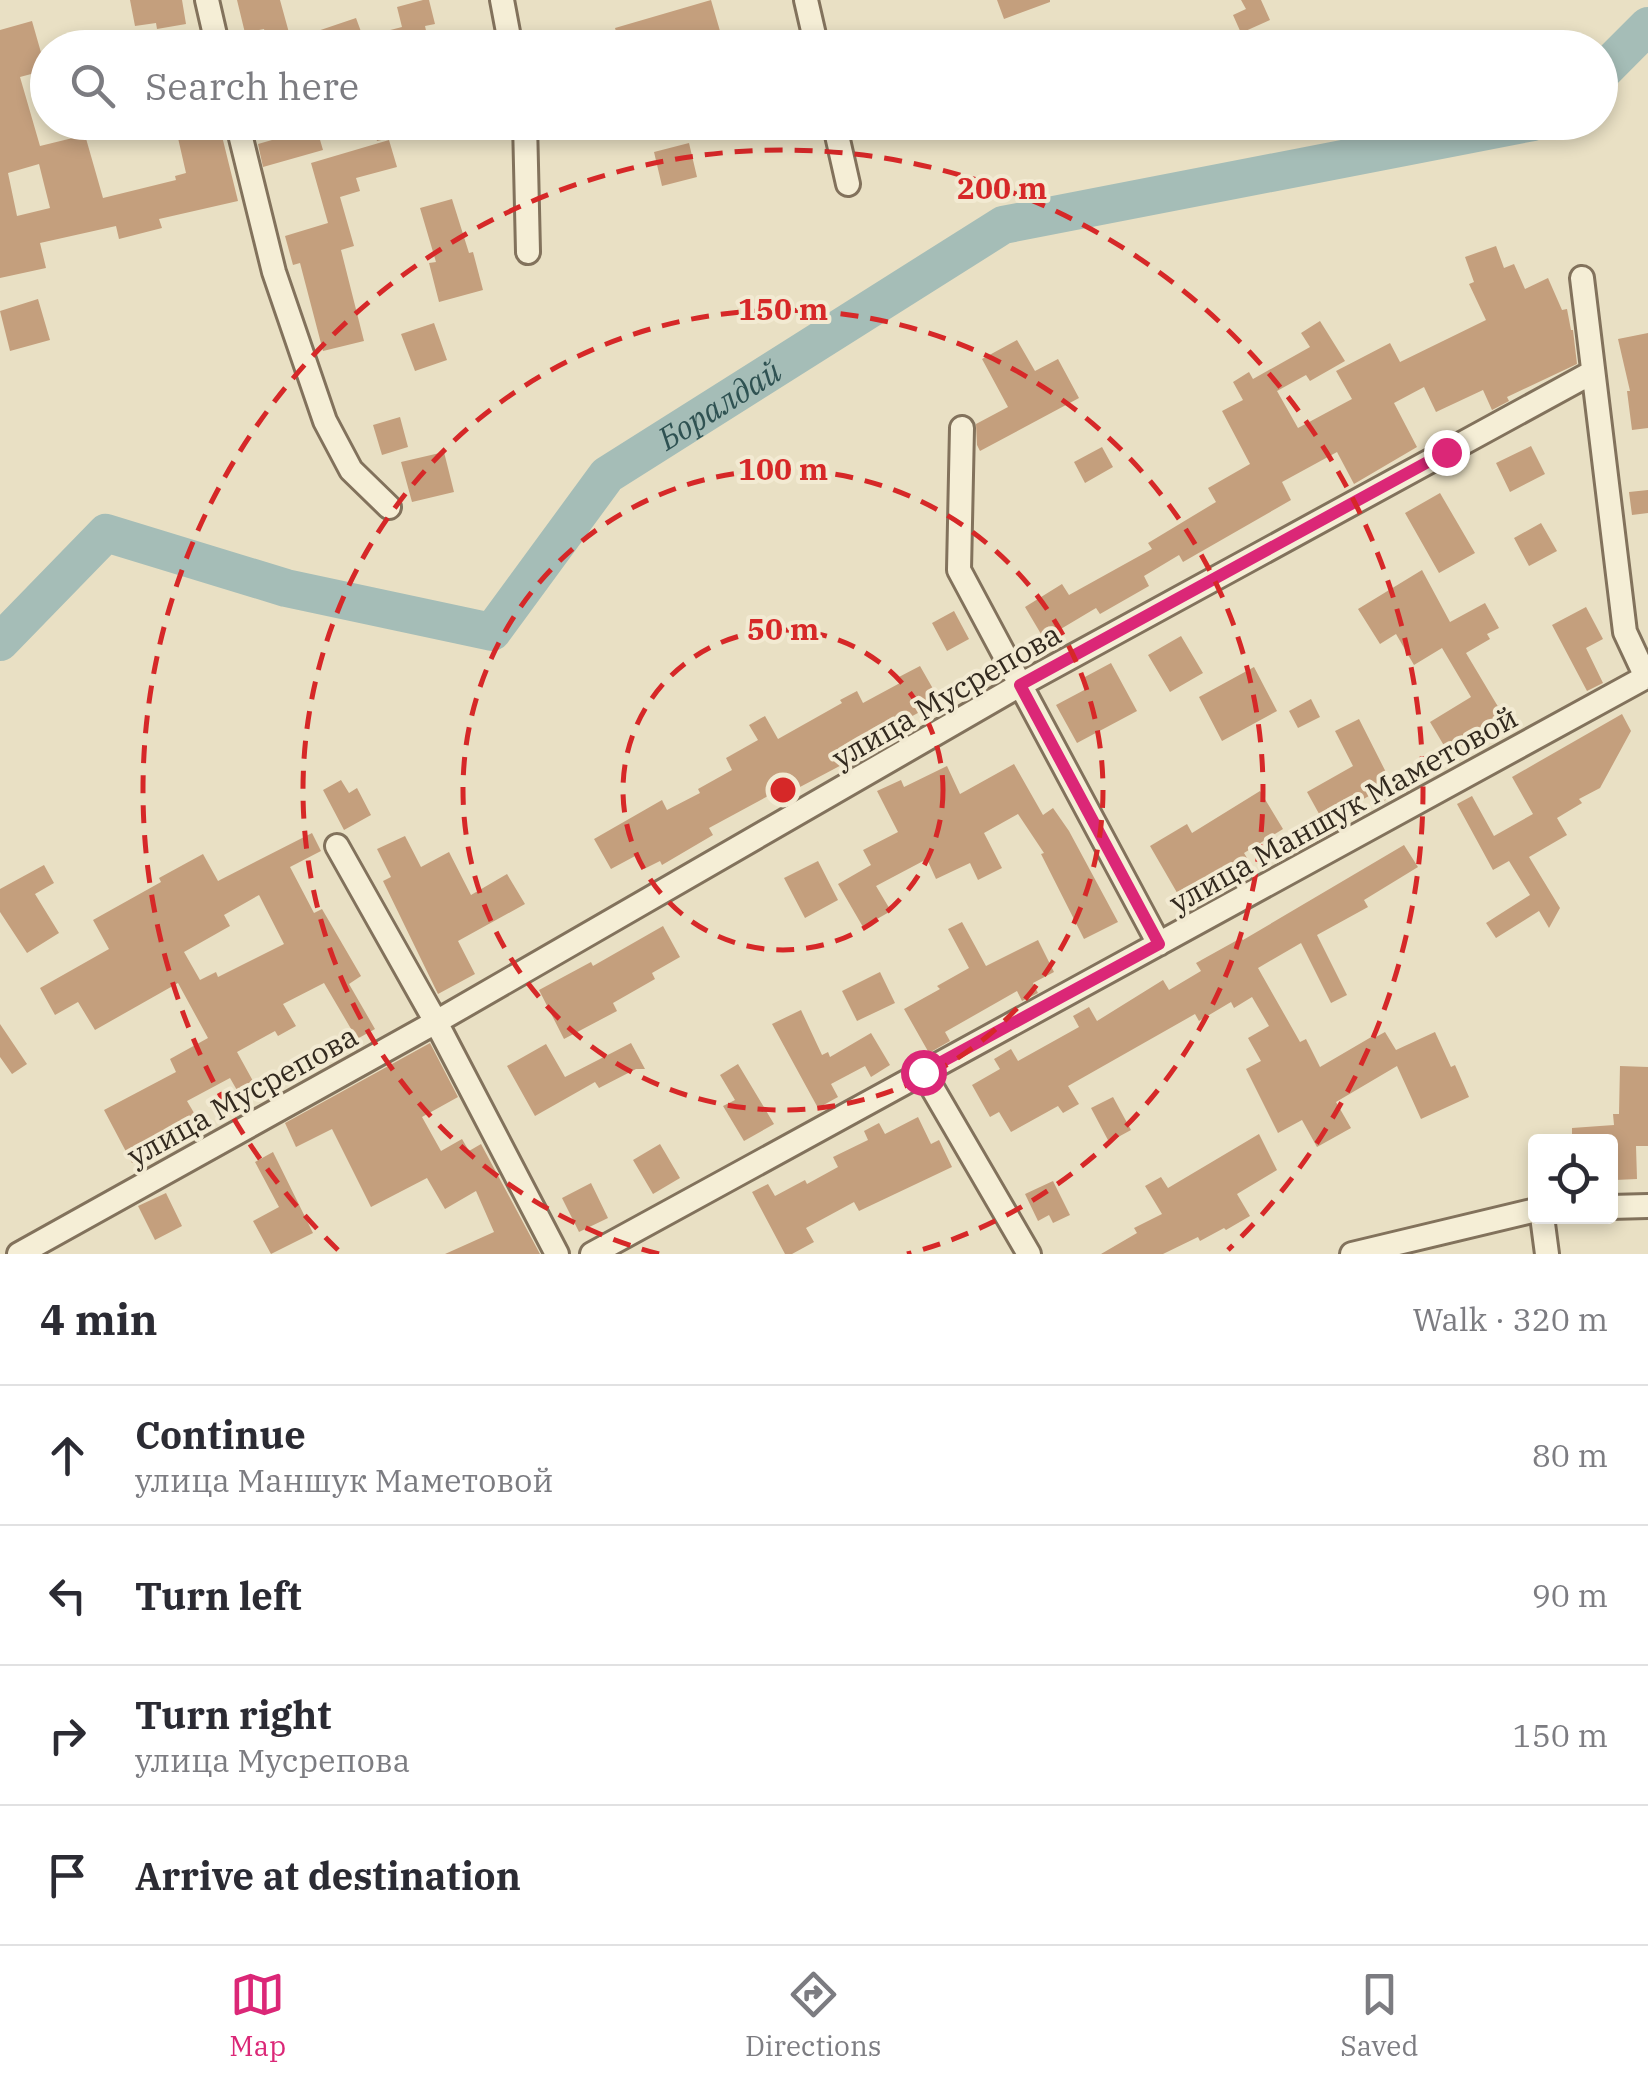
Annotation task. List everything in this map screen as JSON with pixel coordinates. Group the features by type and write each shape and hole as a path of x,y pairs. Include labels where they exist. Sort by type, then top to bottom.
{"street":[{"path":"207,0 214,30"},
{"path":"502,0 508,30"},
{"path":"806,0 813,30"},
{"path":"241,140 274,272 325,421 351,470 389,506"},
{"path":"525,140 528,252"},
{"path":"838,140 848,184"},
{"path":"1582,278 1625,632 1647,678"},
{"name":"улица Мусрепова","path":"19,1254 436,1022 1020,685 1593,372"},
{"path":"962,428 959,570 1159,944"},
{"name":"улица Маншук Маметовой","path":"592,1254 1647,678"},
{"path":"337,846 436,1022 557,1254"},
{"path":"923,1072 1028,1254"},
{"path":"1618,1206 1648,1206"},
{"path":"1352,1254 1528,1212"},
{"path":"1543,1224 1547,1254"}],"building":[{"path":"130,0 182,0 186,24 157,29 156,23 135,26"},
{"path":"237,0 280,0 288,30 244,30"},
{"path":"429,0 435,24 425,26 426,30 390,30 402,27 397,7"},
{"path":"711,0 720,30 616,30"},
{"path":"997,0 1050,0 1050,2 1004,19"},
{"path":"1241,0 1261,0 1270,20 1240,30 1233,15 1246,9"},
{"path":"356,18 360,30 321,30"},
{"path":"32,21 30,74 20,77 30,112 30,140 38,140 40,146 86,140 103,198 176,180 175,176 186,173 178,140 223,140 238,201 159,219 162,228 119,239 116,226 40,243 46,268 0,278 0,30","holes":["39,164 50,208 17,216 8,173"]},
{"path":"272,140 320,140 323,150 263,167 258,144"},
{"path":"389,140 397,167 356,178 360,191 340,197 354,246 341,250 364,341 323,351 300,263 293,265 285,236 328,223 311,163"},
{"path":"689,143 697,177 662,186 654,152"},
{"path":"452,199 483,290 439,302 429,263 436,262 420,208"},
{"path":"1496,246 1504,268 1514,264 1525,289 1548,278 1562,310 1567,309 1577,364 1507,397 1509,401 1492,410 1483,390 1436,412 1424,387 1394,403 1417,447 1354,484 1337,452 1282,482 1291,500 1183,562 1179,555 1144,576 1149,586 1100,614 1096,608 1044,639 1025,607 1062,584 1069,595 1152,549 1148,543 1216,502 1208,488 1250,464 1222,411 1243,400 1233,382 1249,372 1253,379 1310,347 1301,333 1320,321 1345,361 1310,381 1306,375 1277,391 1298,428 1352,399 1336,371 1390,343 1400,362 1486,320 1469,284 1474,282 1465,257"},
{"path":"38,299 50,340 10,351 0,311"},
{"path":"434,323 447,360 415,371 401,334"},
{"path":"1648,333 1648,428 1632,430 1630,391 1618,339"},
{"path":"1017,340 1035,371 1058,359 1079,398 980,451 976,424 1008,407 982,359"},
{"path":"400,417 408,447 382,455 373,425"},
{"path":"1531,446 1545,474 1510,492 1496,463"},
{"path":"1102,447 1113,467 1085,483 1074,462"},
{"path":"444,452 454,492 412,502 401,462"},
{"path":"1648,490 1648,513 1632,515 1629,492"},
{"path":"1440,493 1475,553 1439,573 1405,513"},
{"path":"1541,523 1557,551 1529,566 1514,538"},
{"path":"1422,570 1450,622 1485,603 1499,628 1487,634 1490,639 1466,653 1506,720 1449,754 1430,722 1471,697 1442,648 1414,665 1396,634 1380,644 1358,609"},
{"path":"1586,607 1603,639 1586,648 1603,683 1587,691 1552,625"},
{"path":"954,611 969,639 947,651 932,623"},
{"path":"1181,636 1203,673 1170,692 1148,655"},
{"path":"1111,663 1137,711 1077,743 1056,705 1088,688 1083,678"},
{"path":"920,666 940,701 881,733 882,736 848,755 851,760 783,796 781,789 709,828 713,835 662,865 660,861 644,869 637,855 611,869 594,839 662,800 667,810 732,770 726,758 758,740 749,725 765,716 778,739 857,691 863,703 900,683 897,678"},
{"path":"1254,667 1277,711 1222,741 1199,697"},
{"path":"1311,699 1320,717 1298,728 1289,711"},
{"path":"1622,714 1631,731 1600,788 1557,818 1567,835 1529,857 1560,908 1549,928 1539,911 1496,938 1486,923 1530,895 1509,861 1493,870 1457,804 1472,796 1494,836 1533,814 1512,777"},
{"path":"1359,719 1397,794 1374,806 1369,796 1323,821 1307,792 1353,766 1335,731"},
{"path":"1014,764 1043,815 1053,808 1069,831 1118,922 1084,939 1041,854 1044,853 1018,814 984,833 1002,868 978,880 970,863 936,879 927,859 876,886 891,911 863,927 838,884 871,865 863,850 898,832 877,791 901,780 904,787 947,766 960,794"},
{"path":"341,780 349,793 357,788 371,815 344,830 323,790"},
{"path":"1260,791 1283,829 1244,853 1256,873 1240,882 1235,874 1183,903 1150,846 1187,824 1192,833"},
{"path":"312,833 321,851 290,867 314,913 322,909 361,976 349,984 375,1029 357,1039 324,983 283,1004 296,1026 278,1036 275,1031 237,1052 258,1090 242,1099 230,1078 187,1101 200,1123 186,1131 182,1126 148,1144 152,1152 132,1163 104,1110 176,1072 170,1059 208,1038 178,983 95,1030 78,1002 55,1015 40,988 109,949 93,920 161,882 159,878 203,854 218,881","holes":["259,895 284,944 218,977 216,972 200,980 184,952 230,926 224,915"]},
{"path":"405,836 421,867 449,852 471,895 507,874 525,904 458,941 475,974 438,994 383,881 391,877 377,849"},
{"path":"1404,845 1418,867 1364,900 1368,907 1317,935 1347,995 1331,1003 1301,943 1258,968 1300,1042 1306,1039 1320,1067 1385,1032 1396,1050 1435,1032 1469,1097 1421,1119 1397,1066 1336,1102 1351,1128 1317,1147 1302,1120 1278,1133 1246,1069 1261,1061 1248,1038 1269,1026 1252,997 1234,1008 1231,1002 1199,1021 1195,1014 1068,1086 1079,1104 1063,1113 1058,1106 1011,1132 999,1112 990,1117 972,1085 1000,1069 994,1059 1011,1049 1018,1061 1079,1027 1073,1016 1089,1007 1097,1021 1163,980 1169,990 1201,971 1196,963 1243,940"},
{"path":"818,861 838,900 805,918 784,878"},
{"path":"44,865 54,883 35,894 59,933 27,953 0,912 0,889"},
{"path":"962,922 986,966 1038,940 1054,972 1033,983 1038,993 1022,1001 1017,991 945,1032 950,1041 929,1053 904,1009 969,968 948,929"},
{"path":"663,926 680,957 652,973 655,979 613,1003 617,1011 564,1039 539,990 591,962 593,966"},
{"path":"880,972 895,1003 857,1021 842,991"},
{"path":"801,1010 822,1055 828,1052 830,1057 871,1033 890,1065 871,1077 865,1066 831,1084 838,1097 818,1108 772,1024"},
{"path":"0,1024 27,1064 12,1074 0,1057"},
{"path":"430,1043 458,1097 422,1117 441,1151 462,1139 469,1151 481,1144 540,1254 445,1254 494,1232 476,1191 445,1209 427,1178 371,1207 332,1129 296,1147 285,1123"},
{"path":"631,1043 645,1069 636,1069 599,1088 595,1082 535,1116 507,1066 546,1044 565,1077"},
{"path":"738,1064 774,1124 744,1141 723,1106 735,1100 720,1075"},
{"path":"1620,1066 1648,1067 1648,1146 1636,1146 1637,1179 1618,1180 1618,1134 1572,1134 1572,1128 1614,1125 1613,1114 1619,1114"},
{"path":"1113,1097 1131,1130 1109,1142 1091,1108"},
{"path":"918,1117 931,1144 939,1140 952,1167 859,1211 854,1202 806,1228 814,1242 785,1254 752,1192 768,1184 775,1196 805,1180 807,1184 838,1167 833,1157 868,1140 864,1131 879,1123 885,1134"},
{"path":"1259,1134 1277,1170 1237,1194 1250,1216 1226,1230 1200,1241 1198,1237 1163,1254 1101,1254 1137,1233 1134,1228 1162,1214 1145,1186 1161,1177 1168,1188"},
{"path":"660,1144 680,1178 653,1194 633,1160"},
{"path":"273,1152 313,1233 271,1254 253,1221 279,1207 255,1162"},
{"path":"1053,1181 1070,1215 1053,1223 1049,1215 1038,1221 1025,1194"},
{"path":"591,1183 608,1218 579,1232 562,1198"},
{"path":"166,1193 182,1226 155,1240 138,1206"}],"waterway":[{"name":"Боралдай","path":"1618,56 1648,26"},
{"name":"Боралдай","path":"0,642 106,533 286,588 492,632 607,475 1003,225 1440,140"}],"route":[{"path":"923,1072 1159,944 1020,685 1446,452"}]}
